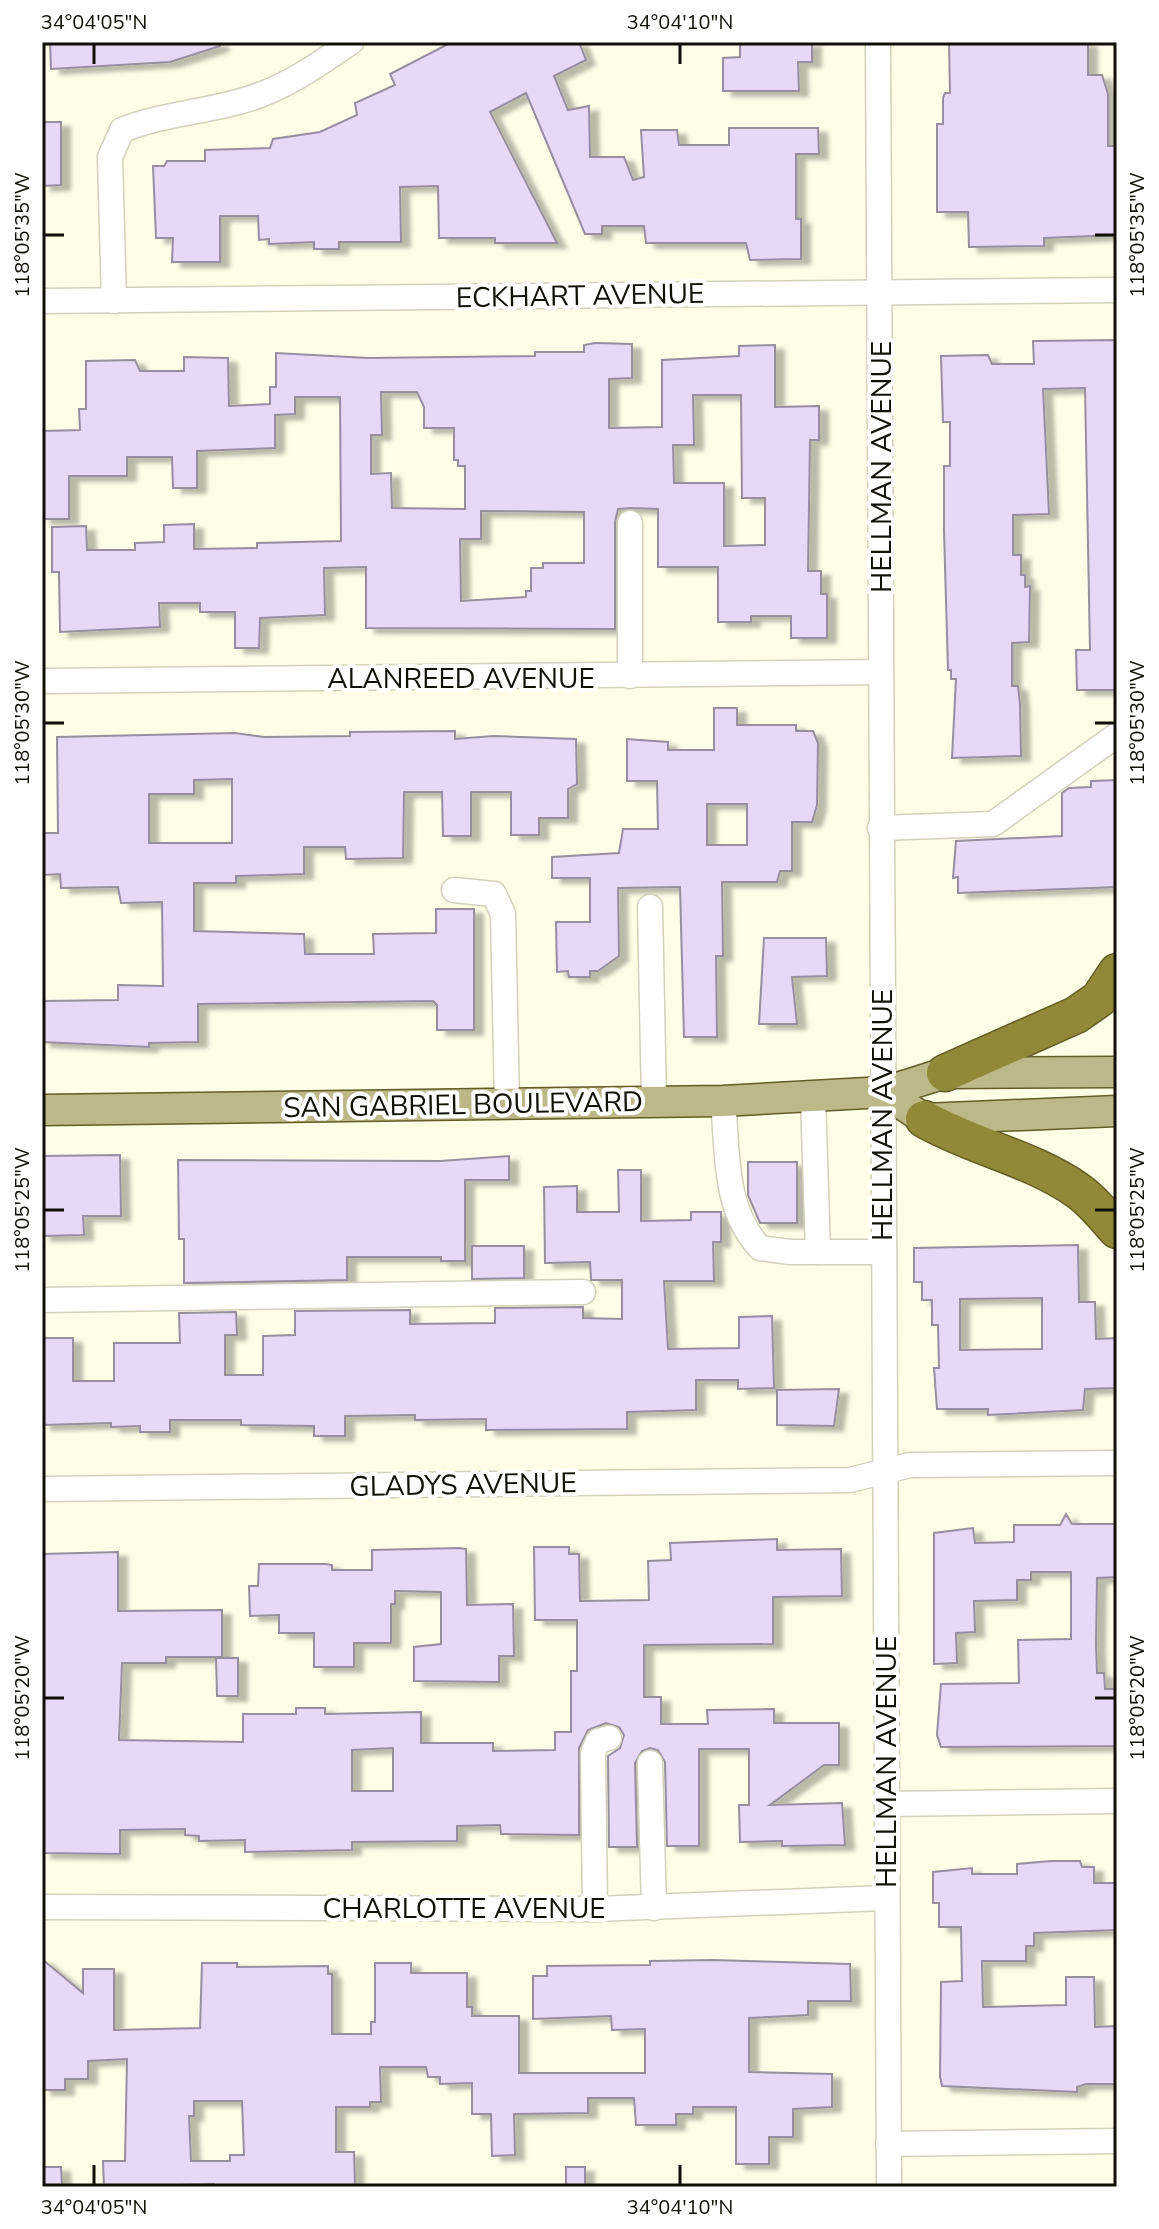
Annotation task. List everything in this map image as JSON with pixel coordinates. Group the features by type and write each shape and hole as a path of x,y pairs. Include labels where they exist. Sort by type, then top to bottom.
{"highway":[{"path":"945,1073 1076,1015 1099,999 1117,972"},
{"path":"924,1119 953,1135 1056,1177 1080,1192 1117,1230"}],"main road":[{"name":"SAN GABRIEL BOULEVARD","path":"42,1110 723,1101 885,1092 945,1073 1117,1072"},
{"path":"885,1092 924,1119 1117,1111"}],"street":[{"path":"114,301 110,157 122,130 152,118 259,95 303,75 351,42"},
{"name":"HELLMAN AVENUE","path":"878,42 889,2187"},
{"name":"ECKHART AVENUE","path":"42,301 1117,290"},
{"path":"630,523 630,676"},
{"name":"ALANREED AVENUE","path":"42,681 881,672"},
{"path":"880,828 993,824 1117,735"},
{"path":"454,890 494,894 503,914 507,1104"},
{"path":"650,907 654,1102"},
{"path":"813,1097 818,1252"},
{"path":"723,1101 733,1206 744,1230 760,1248 882,1252"},
{"path":"42,1300 583,1292"},
{"name":"GLADYS AVENUE","path":"42,1489 850,1480 910,1465 1117,1463"},
{"path":"595,1909 593,1753 598,1741 609,1738"},
{"path":"650,1763 654,1908"},
{"path":"887,1804 1117,1801"},
{"name":"CHARLOTTE AVENUE","path":"42,1907 595,1909 886,1898"},
{"path":"888,2144 1117,2141"}],"building":[{"path":"50,42 219,42 220,46 170,62 51,69"},
{"path":"452,42 579,42 586,60 554,76 568,110 589,106 590,157 624,157 633,180 644,177 641,130 677,130 679,145 729,145 729,128 818,128 819,154 796,154 796,219 801,219 801,259 750,260 746,243 646,243 644,226 602,226 602,234 585,234 526,93 490,112 557,243 495,243 495,238 439,238 438,186 400,187 401,242 339,242 339,249 314,249 314,242 269,244 269,239 259,240 258,216 220,216 220,262 172,262 173,238 156,238 153,166 164,166 167,161 205,161 205,150 270,148 273,139 320,132 357,115 355,103 395,85 390,74"},
{"path":"740,42 812,42 812,62 798,62 799,91 723,91 723,58 740,57"},
{"path":"949,42 1088,42 1088,75 1102,75 1108,94 1108,146 1116,146 1117,235 1044,238 1044,246 969,247 968,212 937,212 937,124 943,124 943,98 945,93 950,93"},
{"path":"42,122 61,122 61,185 42,186"},
{"path":"1117,340 1117,690 1077,690 1076,650 1090,650 1085,388 1043,389 1049,514 1013,515 1013,555 1021,555 1021,575 1025,575 1025,587 1030,586 1029,642 1012,643 1012,686 1018,686 1021,756 952,758 956,679 951,679 951,670 948,670 944,531 944,466 950,466 950,422 943,422 941,356 988,355 992,364 1034,364 1033,341"},
{"path":"632,344 632,378 609,379 609,428 662,427 662,360 739,356 739,346 775,345 775,407 819,406 819,440 810,440 808,571 821,571 821,594 827,594 827,638 791,638 791,616 751,616 751,622 718,622 718,567 658,567 658,509 631,508 618,509 615,522 615,629 366,628 366,567 324,568 325,615 260,618 259,648 235,648 235,612 200,612 200,603 159,603 160,627 60,632 59,572 52,572 52,527 86,526 87,550 135,550 135,543 164,542 164,525 194,524 194,549 257,548 257,543 341,541 340,397 295,397 295,414 275,415 275,448 197,451 197,488 173,488 172,457 127,457 127,476 69,476 69,519 42,519 42,431 80,430 79,409 86,409 86,361 135,360 140,371 184,371 184,357 228,358 229,406 270,404 270,387 276,387 276,353 368,358 535,356 535,352 584,352 584,345","holes":["381,392 417,392 424,407 424,428 454,428 454,460 458,460 458,466 465,466 465,509 392,508 391,473 371,474 371,435 382,435","693,395 741,395 742,498 765,498 765,545 724,546 724,483 674,483 673,445 694,445","481,511 584,512 584,563 543,563 543,568 531,568 531,591 526,591 526,597 461,601 460,539 481,539"]},
{"path":"714,708 737,708 737,725 796,725 796,731 813,731 818,743 817,805 812,822 792,822 792,871 780,871 777,882 722,882 723,956 716,956 717,1037 684,1037 680,887 618,888 619,956 598,971 590,971 590,977 569,977 568,971 557,972 556,922 590,922 590,878 552,878 552,857 619,853 623,829 658,829 657,781 627,781 627,739 668,742 668,750 714,750","holes":["707,804 747,804 747,845 707,845"]},
{"path":"455,731 455,739 493,736 576,739 577,784 568,789 568,818 539,818 539,835 511,835 511,792 471,792 471,836 443,836 442,792 404,792 403,858 346,859 345,847 304,847 304,874 236,876 236,883 194,883 194,931 304,934 305,954 374,954 373,934 436,933 436,909 474,909 474,1030 437,1030 437,1005 433,1001 198,1004 198,1042 149,1043 149,1047 42,1042 42,1001 118,1000 118,985 163,986 162,902 121,903 118,887 61,888 60,874 43,875 42,833 58,833 57,737 235,733 264,737 350,736 350,732","holes":["232,779 232,843 149,843 149,794 194,794 194,780"]},
{"path":"1117,780 1117,887 958,893 958,877 953,878 956,841 1062,836 1062,793 1069,788 1091,787 1091,781"},
{"path":"764,938 826,938 827,976 792,977 797,1024 759,1024"},
{"path":"120,1155 121,1216 83,1216 84,1235 42,1236 42,1156"},
{"path":"509,1156 509,1180 465,1180 465,1261 441,1261 441,1257 347,1257 347,1280 184,1283 184,1239 179,1239 178,1160 440,1161"},
{"path":"748,1162 797,1162 797,1223 760,1223 748,1195"},
{"path":"618,1170 641,1170 641,1221 691,1220 691,1212 721,1212 721,1242 713,1242 714,1281 664,1281 668,1349 739,1348 739,1317 772,1316 774,1388 738,1389 738,1380 696,1380 696,1410 627,1412 627,1429 486,1430 486,1419 415,1420 415,1415 345,1416 345,1436 314,1436 314,1426 241,1425 241,1420 170,1420 170,1432 140,1432 140,1426 111,1427 111,1423 42,1425 42,1338 73,1338 73,1381 114,1381 114,1343 180,1343 179,1313 236,1312 237,1335 225,1335 225,1375 263,1375 263,1336 295,1335 295,1311 410,1310 410,1324 495,1323 495,1308 583,1307 583,1318 622,1319 622,1280 591,1280 590,1262 545,1263 544,1187 577,1186 577,1212 619,1212"},
{"path":"1078,1245 1079,1302 1095,1302 1096,1339 1117,1338 1117,1388 1085,1389 1083,1410 988,1415 988,1409 937,1409 934,1368 939,1368 938,1325 932,1325 932,1300 922,1300 922,1282 914,1282 914,1248","holes":["1042,1298 1042,1349 960,1350 960,1299"]},
{"path":"472,1246 524,1246 524,1278 472,1279"},
{"path":"839,1389 834,1426 777,1425 777,1390"},
{"path":"1066,1514 1072,1524 1117,1524 1117,1577 1097,1578 1096,1645 1097,1673 1104,1673 1105,1689 1117,1689 1117,1746 941,1747 937,1735 941,1684 1019,1683 1018,1640 1071,1639 1071,1572 1031,1572 1031,1580 1017,1580 1017,1600 974,1601 975,1632 956,1633 957,1663 934,1664 934,1533 973,1528 975,1543 1014,1542 1014,1525 1060,1525"},
{"path":"777,1539 777,1550 841,1549 842,1596 773,1597 773,1644 644,1645 644,1697 661,1697 661,1724 708,1724 707,1710 774,1709 774,1723 839,1723 839,1765 824,1765 770,1805 842,1803 845,1845 782,1846 782,1841 740,1842 739,1805 749,1805 749,1749 699,1749 699,1846 667,1846 665,1762 658,1750 650,1748 642,1751 635,1763 637,1847 609,1847 608,1756 620,1748 624,1735 619,1727 606,1723 588,1730 579,1748 579,1835 501,1834 500,1825 457,1826 457,1841 352,1842 352,1850 245,1852 245,1840 199,1841 199,1836 185,1835 185,1829 120,1830 120,1854 42,1853 42,1554 118,1552 118,1611 222,1610 222,1657 166,1657 166,1663 122,1663 119,1740 243,1742 243,1714 296,1714 296,1708 325,1708 325,1714 421,1712 421,1743 493,1743 493,1751 555,1750 555,1732 571,1732 571,1671 577,1671 577,1620 535,1620 534,1547 569,1547 569,1554 579,1554 580,1601 649,1600 648,1561 671,1560 670,1543","holes":["393,1748 393,1791 352,1791 352,1750"]},
{"path":"466,1549 467,1605 513,1604 514,1656 499,1656 499,1682 414,1681 414,1647 441,1644 441,1592 395,1591 395,1604 391,1604 391,1643 354,1643 354,1667 314,1667 314,1633 279,1633 279,1615 250,1616 249,1586 258,1586 259,1564 326,1564 332,1565 332,1570 372,1570 372,1550"},
{"path":"216,1658 238,1658 238,1696 217,1696"},
{"path":"1080,1861 1082,1867 1094,1867 1094,1883 1117,1883 1117,1930 1034,1933 1034,1946 1026,1946 1026,1961 982,1961 983,2007 1066,2005 1066,1977 1094,1977 1095,2027 1117,2026 1117,2084 1086,2084 1077,2087 1077,2092 942,2086 941,1982 962,1981 961,1927 939,1927 939,1903 933,1903 933,1872 972,1868 972,1874 1017,1874 1017,1864"},
{"path":"42,1959 83,1993 83,1969 114,1969 114,2030 200,2028 202,1963 237,1963 237,1967 328,1966 328,1974 332,1974 332,2034 371,2034 371,2022 375,2022 375,1963 411,1963 411,1973 467,1973 467,2007 472,2007 472,2016 519,2016 519,2073 645,2073 645,2029 612,2030 611,2016 533,2019 533,1976 547,1976 547,1966 650,1965 650,1961 714,1960 850,1964 851,2001 808,2001 808,2015 749,2018 749,2072 832,2074 832,2107 793,2109 793,2137 769,2137 769,2164 736,2164 736,2107 693,2107 693,2114 676,2114 676,2125 636,2125 634,2098 588,2098 588,2113 514,2114 515,2155 492,2156 491,2114 472,2114 472,2083 440,2084 440,2077 428,2077 426,2067 380,2067 381,2102 370,2102 370,2107 336,2107 336,2152 354,2152 355,2187 214,2187 214,2184 104,2187 103,2161 125,2161 127,2059 88,2061 88,2079 65,2079 65,2090 42,2090","holes":["194,2101 242,2101 244,2155 230,2155 230,2161 191,2161 189,2116 194,2116"]},
{"path":"42,2167 61,2167 62,2187 42,2187"},
{"path":"566,2167 585,2167 585,2187 566,2187"}]}
